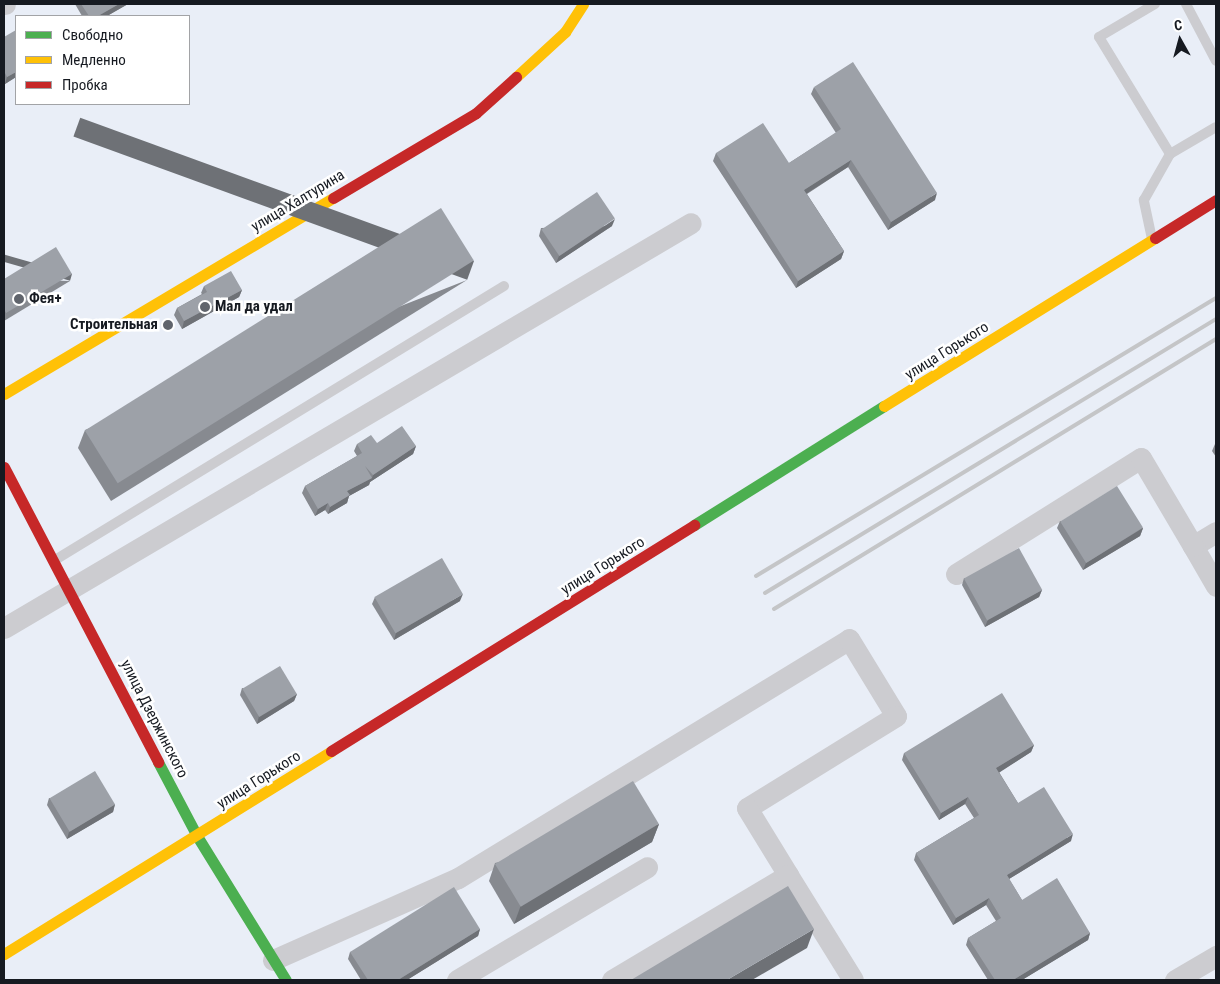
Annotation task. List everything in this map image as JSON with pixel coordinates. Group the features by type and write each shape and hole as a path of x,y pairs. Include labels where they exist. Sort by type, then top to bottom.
{"street":[{"name":"улица Халтурина","path":"4,394 476,113 565,32 584,4"},
{"name":"улица Горького","path":"4,954 197,836 1216,200"},
{"path":"4,628 691,223"},
{"path":"956,574 1141,458 1216,586"},
{"name":"улица Дзержинского","path":"4,467 55,560 197,836 286,980"},
{"path":"1193,546 1216,532"},
{"path":"273,960 458,878 849,639 896,716 747,808 853,980"},
{"path":"458,980 647,867"},
{"path":"612,980 788,875"},
{"path":"1175,980 1216,956"}],"lane":[{"path":"1155,4 1100,37 1170,154"},
{"path":"1186,4 1216,61"},
{"path":"1152,240 1144,200 1170,154 1216,127"},
{"path":"55,560 504,286"}],"building":[{"path":"81,4 119,4 100,15 88,15"},
{"path":"15,31 15,73 7,77 4,71 4,37"},
{"path":"853,62 937,193 891,222 851,160 804,190 844,251 798,281 716,153 763,123 789,163 841,129 814,87"},
{"path":"597,192 615,219 559,256 541,229"},
{"path":"441,208 474,261 118,483 85,431"},
{"path":"56,247 72,274 6,313 4,309 4,279"},
{"name":"Мал да удал","path":"231,271 242,290 184,321 177,308 207,292 204,286"},
{"path":"402,426 416,446 373,475 365,466 372,478 347,491 350,495 330,507 328,503 318,509 305,486 362,453 357,444 371,435 377,443"},
{"path":"1117,486 1143,528 1086,563 1060,522"},
{"path":"1019,548 1042,590 987,621 964,579"},
{"path":"442,558 463,594 395,633 374,597"},
{"path":"280,666 297,694 259,717 242,689"},
{"path":"1002,693 1034,745 996,768 1018,803 1044,787 1073,834 1007,875 1022,900 1057,878 1090,933 1013,980 995,980 968,938 1001,918 989,898 956,918 916,853 979,815 968,797 941,813 904,753"},
{"path":"95,771 115,804 70,832 50,798"},
{"path":"633,781 659,824 521,907 495,864"},
{"path":"788,886 814,929 727,980 631,980"},
{"path":"454,887 480,929 398,980 368,980 350,952"}],"railway":[{"path":"756,576 1216,298"},
{"path":"765,593 1216,319"},
{"path":"774,609 1216,339"}],"traffic: fast":[{"path":"694,525 884,406"},
{"path":"158,762 197,836 286,980"}],"traffic: slow":[{"path":"516,77 565,32 583,4"},
{"path":"4,394 333,198"},
{"path":"884,406 1155,238"},
{"path":"4,954 331,751"}],"traffic: jam":[{"path":"333,198 476,113 516,77"},
{"path":"1155,238 1216,200"},
{"path":"4,467 158,762"},
{"path":"331,751 694,525"}],"place":[{"name":"Фея+","path":"19,299"},
{"name":"Мал да удал","path":"205,307"},
{"name":"Строительная","path":"168,325"}]}
